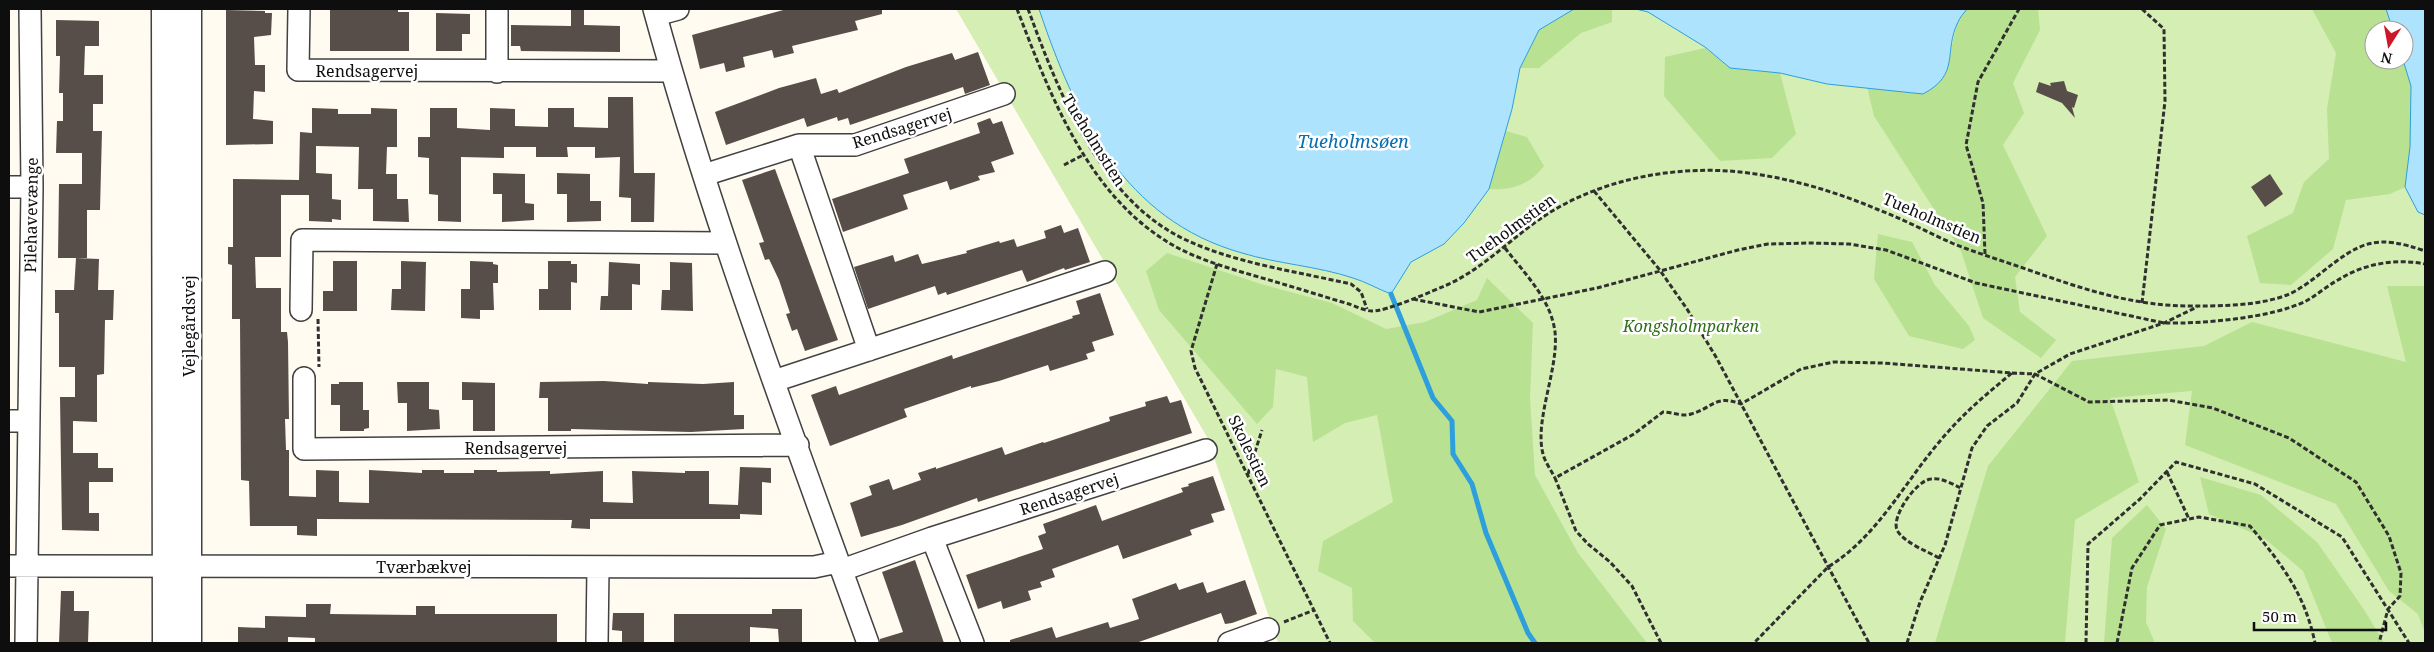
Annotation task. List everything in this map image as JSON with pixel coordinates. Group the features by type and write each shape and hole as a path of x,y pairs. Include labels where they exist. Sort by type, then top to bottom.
{"street":[{"name":"Pilehavevænge","path":"26,643 17,566 18,421 32,187 30,9"},
{"name":"Vejlegårdsvej","path":"165,9 177,567 188,643"},
{"name":"Vejlegårdsvej","path":"166,643 177,567 188,9"},
{"name":"Rendsagervej","path":"299,9 298,70 671,71"},
{"path":"496,72 497,9"},
{"path":"678,9 655,12 671,71 725,244 868,643"},
{"name":"Rendsagervej","path":"704,175 799,145 855,145 1004,94"},
{"path":"799,145 869,350"},
{"path":"9,187 32,187"},
{"path":"301,310 302,240 725,244"},
{"path":"774,381 1105,272"},
{"name":"Rendsagervej","path":"304,378 304,449 798,445"},
{"name":"Rendsagervej","path":"840,566 1215,447"},
{"path":"932,538 973,643"},
{"name":"Tværbækvej","path":"17,566 840,566"},
{"path":"597,643 598,567"},
{"path":"1229,643 1268,629"}],"path":[{"name":"Tueholmstien","path":"1017,9 1048,89 1085,154 1108,188 1137,219 1180,249 1217,264 1373,312 1412,299 1477,270 1547,214 1594,191 1628,180 1680,171 1733,171 1814,187 1847,197 1955,244 2105,296 2142,303 2197,306 2255,302 2287,295 2312,281 2342,256 2361,245 2380,241 2400,242 2425,251"},
{"path":"1028,9 1048,64 1065,101 1115,183 1138,207 1158,224 1186,240 1225,255 1351,284 1361,292 1367,310"},
{"path":"1985,254 1984,203 1966,145 1978,82 2019,9"},
{"path":"2142,9 2164,29 2165,92 2160,156 2142,303"},
{"path":"1064,165 1085,154"},
{"path":"1594,191 1659,269 1687,309 1741,404 1869,643"},
{"path":"1412,299 1479,312 1597,288 1659,269 1768,244 1849,244 1886,250 1976,284 2164,323 2208,321 2268,312 2305,301 2352,272 2371,264 2425,264"},
{"path":"1504,248 1544,298 1555,332 1553,369 1543,423 1543,453 1576,531 1588,544 1610,562 1632,586 1661,643"},
{"name":"Skolestien","path":"1217,264 1191,351 1195,368 1330,643"},
{"path":"1907,643 1920,602 1939,558 1972,448 1987,426 2017,403 2035,374 2070,354 2164,323 2197,306"},
{"path":"301,310 318,316 319,371 304,378"},
{"path":"1555,478 1634,434 1663,412 1691,415 1704,407 1729,400 1741,404 1802,369 1834,362 1883,363 2035,374 2090,402 2168,400 2213,408 2289,438 2356,482 2389,536 2401,573 2400,596 2388,609 2379,643"},
{"path":"1754,643 1828,567 1838,562 1875,526 1946,433 2012,373"},
{"path":"1248,475 1262,430"},
{"path":"1215,447 1231,442"},
{"path":"2086,643 2088,544 2140,499 2176,462 2254,484 2342,537 2409,643"},
{"path":"2167,471 2188,519"},
{"path":"1939,558 1903,538 1896,525 1897,515 1907,499 1921,483 1929,478 1943,480 1961,488"},
{"path":"1900,495 1907,499"},
{"path":"2118,643 2132,568 2160,525 2199,517 2250,526 2283,565 2310,619 2315,643"},
{"path":"1268,629 1314,610"}],"green space":[{"name":"Kongsholmparken","path":"956,9 2425,9 2425,643 1278,643 1207,437"},
{"path":"1574,9 1612,9 1612,22 1581,33 1539,68 1520,68 1539,30"},
{"path":"1967,9 2038,9 2040,30 2013,83 2024,113 2003,145 2047,236 2015,277 2020,312 2056,340 2041,358 1983,318 1961,251 1874,116 1867,87 1923,94 1946,74 1957,22"},
{"path":"2312,9 2386,9 2390,20 2364,20 2364,70 2406,70 2411,86 2410,147 2405,187 2390,194 2346,200 2333,249 2291,285 2260,283 2247,236 2293,213 2304,182 2329,159 2327,109 2336,53"},
{"path":"1705,48 1730,68 1780,73 1796,134 1772,158 1720,161 1664,96 1665,57"},
{"path":"1506,131 1527,137 1544,166 1527,182 1520,185 1505,189 1489,189"},
{"path":"1878,234 1912,242 1935,285 1969,326 1975,340 1963,349 1909,336 1874,279"},
{"path":"1167,253 1261,284 1332,303 1386,329 1425,322 1477,300 1487,278 1533,323 1530,399 1535,475 1578,553 1647,643 1375,643 1353,621 1352,588 1318,571 1323,541 1393,502 1377,415 1345,423 1313,442 1307,377 1276,369 1273,407 1257,424 1159,310 1146,271"},
{"path":"2387,286 2425,286 2425,633 2418,614 2389,591 2336,504 2185,445 2192,391 2110,398 2139,482 2075,520 2065,643 1935,643 1988,466 2072,361 2204,346 2252,322 2406,362"},
{"path":"2200,477 2261,495 2317,542 2365,611 2384,643 2332,643 2303,571 2264,538 2209,514"},
{"path":"2147,505 2166,529 2147,587 2146,622 2155,643 2104,643 2112,538"}],"water":[{"name":"Tueholmsøen","path":"1039,9 1574,9 1539,30 1520,68 1512,109 1489,189 1464,223 1444,244 1411,262 1391,294 1339,274 1242,253 1201,237 1166,216 1135,190 1110,159 1088,125 1069,88"},
{"path":"1636,9 1967,9 1959,20 1954,33 1947,70 1935,86 1923,94 1827,84 1780,73 1730,68 1705,47 1648,12"},
{"path":"2386,9 2425,9 2425,215 2418,212 2405,187 2410,147 2411,86 2406,70 2414,70 2414,20 2390,20"}],"building":[{"path":"330,9 398,9 398,12 409,12 409,51 330,51"},
{"path":"571,9 584,9 584,25 620,26 620,52 521,51 520,46 511,46 511,25 571,26"},
{"path":"787,9 882,9 882,14 855,21 858,30 792,46 794,53 774,58 772,50 743,57 745,67 726,72 724,63 700,69 692,35"},
{"path":"226,10 265,11 265,13 272,13 271,35 254,37 255,65 265,65 265,92 254,91 253,119 273,121 273,144 226,145"},
{"path":"436,13 470,14 470,34 462,34 462,51 436,51"},
{"path":"56,20 99,21 99,46 85,46 84,75 103,75 103,104 93,104 93,131 102,131 100,210 87,210 87,258 58,258 59,184 82,184 82,153 56,153 57,121 63,121 63,93 59,93 60,56 56,56"},
{"path":"978,52 990,85 965,94 963,87 850,125 848,118 838,121 837,117 807,127 804,118 726,145 715,112 779,88 816,78 821,94 837,89 839,93 906,67 952,53 955,60"},
{"path":"2064,81 2067,91 2078,95 2074,108 2072,107 2075,118 2062,103 2036,92 2039,82 2051,86 2050,83"},
{"path":"608,97 633,97 634,173 655,173 654,222 631,222 631,198 619,197 620,157 595,158 595,147 567,147 568,157 536,157 536,147 504,147 504,158 461,157 461,222 438,221 438,195 429,194 429,158 418,157 418,137 430,137 430,108 457,108 457,128 490,130 490,108 515,109 515,126 548,127 548,108 574,108 574,127 608,128"},
{"path":"312,108 338,109 338,114 371,114 371,108 397,109 397,147 387,147 386,174 397,174 397,199 408,199 409,222 373,221 373,189 358,189 359,147 316,146 316,173 332,174 332,199 341,200 341,220 332,219 332,222 309,221 309,195 281,195 281,257 255,257 256,288 281,288 281,332 287,332 288,342 289,419 285,419 286,450 289,450 289,496 316,497 316,470 339,471 339,502 369,503 369,470 422,473 422,470 444,470 444,473 474,473 474,470 497,470 497,472 550,471 550,474 603,471 603,502 633,503 632,471 685,473 685,471 709,471 709,504 738,505 740,467 771,468 771,483 762,482 762,515 740,514 740,519 590,519 590,529 571,528 572,520 317,519 317,536 297,535 297,526 250,526 249,481 241,480 240,319 232,319 232,265 228,264 228,247 233,247 233,179 299,180 300,132 312,133"},
{"path":"990,118 993,124 1002,121 1014,154 991,162 995,172 978,176 980,180 950,190 947,181 903,195 908,209 843,232 832,199 909,173 904,159 980,133 977,123"},
{"path":"775,169 838,340 805,351 797,329 792,331 786,314 790,313 779,280 769,259 765,260 759,243 764,242 742,180"},
{"path":"493,173 525,174 525,203 534,204 534,220 502,222 502,194 493,194"},
{"path":"557,173 590,174 590,201 601,201 601,221 567,222 567,194 557,194"},
{"path":"2270,174 2283,194 2265,207 2251,187"},
{"path":"1061,225 1064,233 1078,228 1090,262 1065,270 1064,268 1027,282 1022,270 947,295 946,292 938,295 935,286 868,309 854,267 893,255 895,262 918,254 922,264 967,253 966,251 999,241 1000,243 1014,239 1017,247 1046,238 1044,231"},
{"path":"76,258 99,259 98,290 114,290 113,320 105,320 104,374 97,375 97,422 73,421 73,453 98,453 98,468 113,468 113,482 89,482 89,513 99,513 99,531 62,530 60,397 75,397 75,367 59,367 59,313 55,313 55,290 74,290"},
{"path":"333,261 357,261 357,311 323,311 323,291 333,291"},
{"path":"401,261 426,262 425,311 391,310 392,289 401,289"},
{"path":"470,261 493,262 493,264 498,265 498,283 493,283 494,310 480,310 480,319 461,318 461,289 470,289"},
{"path":"548,261 571,261 571,264 577,264 577,283 571,282 571,310 539,310 539,289 548,289"},
{"path":"609,262 640,264 640,285 632,284 632,310 600,310 601,296 608,296"},
{"path":"670,262 692,263 693,311 661,310 662,290 670,290"},
{"path":"1100,293 1114,335 1092,342 1095,351 1086,354 1088,359 1050,371 1048,365 999,381 971,388 971,386 904,409 907,417 830,446 811,395 836,386 839,395 952,355 953,359 1073,318 1072,316 1080,314 1076,301"},
{"path":"604,381 648,384 648,382 703,384 734,382 734,415 744,415 744,429 691,432 571,429 571,431 548,431 548,398 539,398 540,382"},
{"path":"339,382 363,382 363,410 369,410 369,428 364,429 364,431 340,431 340,405 331,405 331,384 339,384"},
{"path":"397,382 429,382 429,409 439,410 440,429 407,431 407,403 398,403"},
{"path":"462,382 495,383 495,431 473,431 473,400 462,400"},
{"path":"1167,396 1170,403 1181,400 1192,433 978,502 977,498 902,525 861,537 850,503 872,495 869,486 889,479 893,490 921,480 918,473 936,467 936,469 1002,447 1005,455 1044,443 1110,421 1109,417 1146,406 1145,402"},
{"path":"1213,476 1225,510 1211,514 1214,522 1190,530 1192,535 1123,559 1118,545 1052,569 1055,577 1040,582 1042,587 1028,591 1031,600 1003,609 1001,601 978,609 966,575 1043,549 1038,536 1046,533 1043,524 1096,505 1102,521 1183,492 1181,488 1189,486 1188,484"},
{"path":"915,560 944,643 880,643 880,639 903,632 882,572"},
{"path":"1245,580 1257,614 1232,623 1225,624 1221,613 1136,643 1010,643 1010,640 1052,627 1056,638 1108,622 1110,628 1139,619 1132,599 1176,583 1179,590 1203,582 1207,593"},
{"path":"61,591 74,591 74,611 89,611 88,643 59,643"},
{"path":"306,604 331,604 330,614 416,615 416,606 435,606 435,614 557,614 557,643 315,643 315,638 288,637 288,643 238,643 238,627 265,628 265,616 306,617"},
{"path":"772,609 802,609 802,643 779,643 778,629 750,627 750,643 674,643 674,614 772,614"},
{"path":"613,613 644,613 644,643 622,643 622,631 612,630"}],"waterway":[{"path":"1391,294 1433,398 1452,421 1453,454 1472,484 1486,533 1528,633 1535,643"}]}
